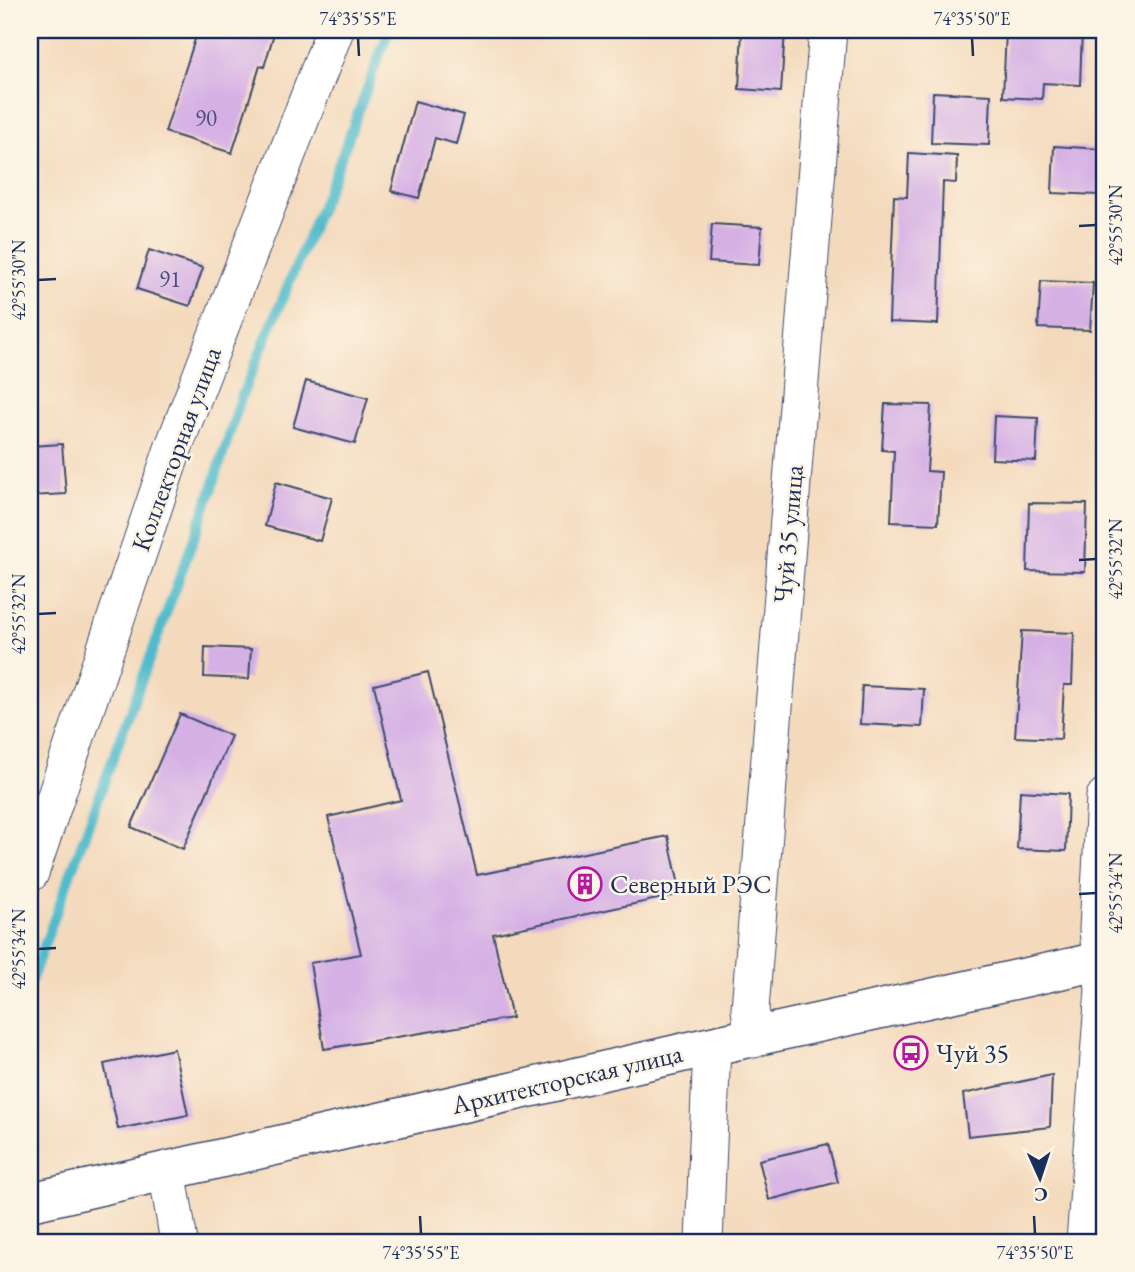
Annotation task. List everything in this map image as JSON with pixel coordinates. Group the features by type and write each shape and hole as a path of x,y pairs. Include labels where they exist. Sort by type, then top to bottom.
{"street":[{"name":"Коллекторная улица","path":"30,873 173,449 335,30"},
{"name":"Чуй 35 улица","path":"754,1039 750,1009 828,30"},
{"path":"1085,1242 1104,990 1104,960 1098,929 1105,797"},
{"name":"Архитекторская улица","path":"30,1202 712,1046 754,1039 1104,960"},
{"path":"704,1242 712,1046"},
{"path":"167,1170 179,1242"}],"building":[{"path":"198,30 275,30 264,67 260,66 232,153 165,132"},
{"path":"742,30 785,30 781,92 739,89"},
{"path":"1006,30 1082,30 1080,85 1043,83 1042,99 1003,97"},
{"path":"933,92 991,95 989,145 931,143"},
{"path":"415,101 464,115 456,144 435,138 419,198 391,191"},
{"path":"1054,146 1101,149 1099,195 1052,193"},
{"path":"909,153 957,156 956,183 943,182 938,324 889,322 894,196 907,197"},
{"path":"712,224 762,227 759,265 709,262"},
{"path":"149,250 203,268 190,306 137,289"},
{"path":"1041,281 1093,283 1090,330 1038,328"},
{"path":"306,381 368,398 355,444 293,427"},
{"path":"885,404 931,405 927,471 941,472 938,524 891,522 894,451 882,450"},
{"path":"994,416 1038,418 1036,461 992,459"},
{"path":"62,444 66,494 30,496 30,446"},
{"path":"276,482 332,498 320,541 265,526"},
{"path":"1029,503 1087,504 1085,572 1027,571"},
{"path":"1022,631 1074,633 1072,685 1064,685 1061,739 1015,737"},
{"path":"205,647 251,649 249,679 204,677"},
{"path":"428,672 477,875 668,836 681,894 493,934 512,1018 324,1049 310,963 361,954 328,817 401,800 374,685"},
{"path":"862,686 924,689 922,727 860,724"},
{"path":"180,714 231,736 183,849 131,827"},
{"path":"1020,791 1068,794 1066,851 1017,849"},
{"path":"174,1049 188,1115 118,1129 104,1064"},
{"path":"1052,1075 1050,1127 968,1136 963,1094"},
{"path":"828,1144 838,1182 769,1200 759,1160"}],"waterway":[{"path":"30,984 212,489 241,398 338,166 389,30"}],"place":[{"name":"Северный РЭС","path":"585,884"},
{"name":"Чуй 35","path":"911,1053"}]}
